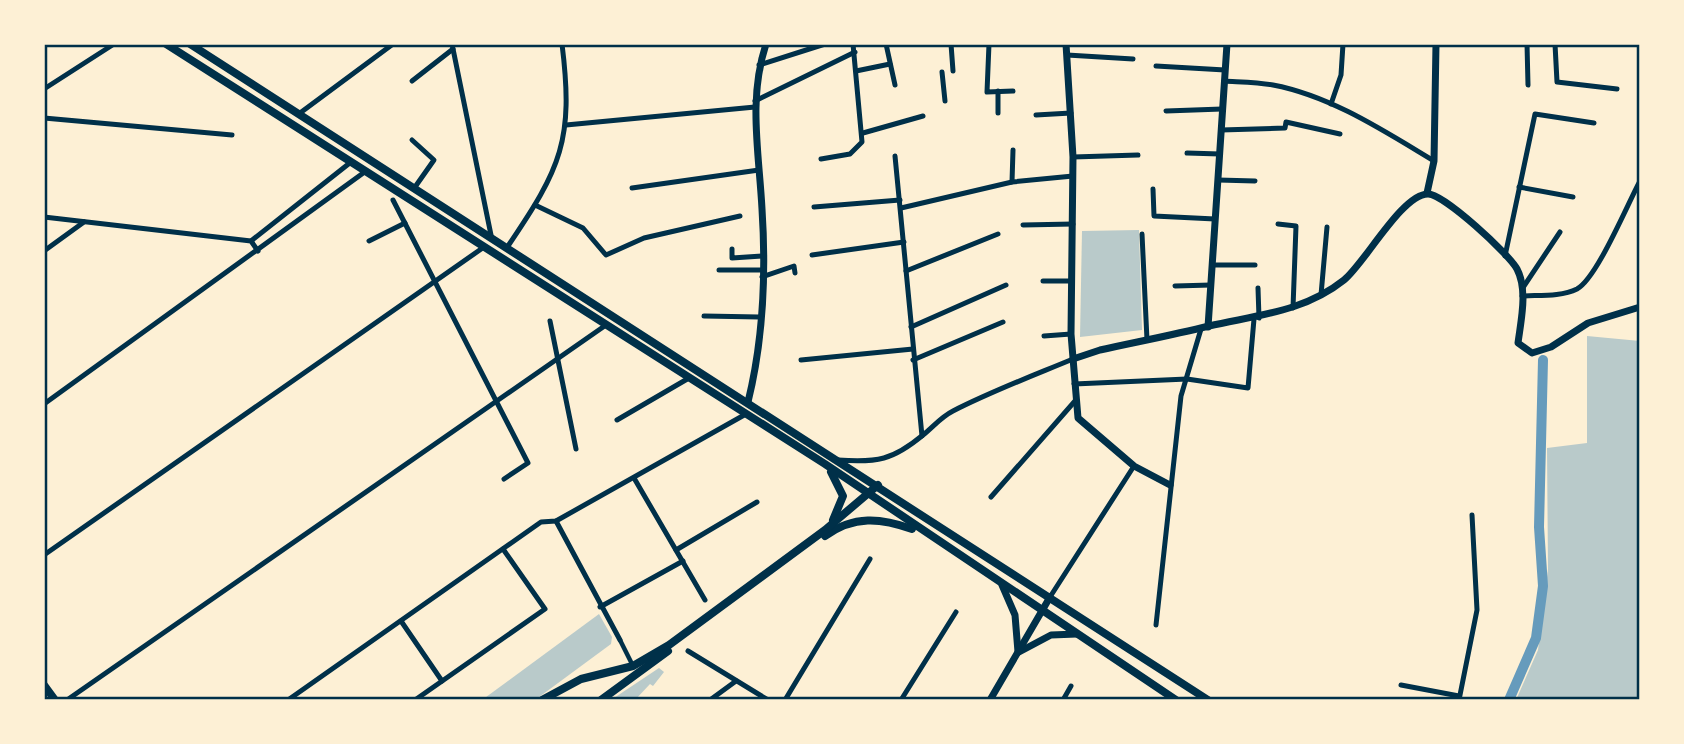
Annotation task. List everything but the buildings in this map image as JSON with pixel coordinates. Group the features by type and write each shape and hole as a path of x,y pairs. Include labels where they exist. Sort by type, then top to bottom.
{"main road":[{"path":"166,44 825,464 1177,700"},
{"path":"190,44 491,235 1208,700"},
{"path":"825,464 843,496 836,515 825,530"},
{"path":"542,700 581,679 633,666 679,638 825,530 878,485"},
{"path":"602,699 830,533 863,519 880,519 925,533"},
{"path":"44,685 55,700"}],"street":[{"path":"44,89 114,44"},
{"path":"300,113 393,44"},
{"path":"508,246 535,205 561,155 568,96 562,44"},
{"path":"748,402 755,370 762,273 755,104 759,65 766,44"},
{"path":"759,65 825,44"},
{"path":"821,159 857,150 863,133 853,44"},
{"path":"886,44 895,85"},
{"path":"951,44 953,71"},
{"path":"989,44 987,92 1013,91"},
{"path":"1066,44 1073,157 1071,334 1078,418 1134,466 1170,485"},
{"path":"1156,625 1181,396 1205,328 1212,285 1227,44"},
{"path":"1331,104 1341,75 1343,44"},
{"path":"1427,193 1434,160 1436,44"},
{"path":"1527,44 1528,85"},
{"path":"1555,44 1557,82 1617,89"},
{"path":"412,81 453,47 491,235"},
{"path":"566,125 755,104 855,51"},
{"path":"1067,55 1133,59"},
{"path":"856,71 890,64"},
{"path":"1156,66 1225,70"},
{"path":"942,72 944,100"},
{"path":"1224,81 1273,85 1331,104 1374,124 1434,160"},
{"path":"998,91 998,113"},
{"path":"1166,111 1222,109"},
{"path":"1036,114 1070,113"},
{"path":"1505,256 1535,114 1594,123"},
{"path":"863,133 923,116"},
{"path":"44,118 232,135"},
{"path":"1221,130 1285,128 1286,122 1340,134"},
{"path":"412,140 434,160 415,187"},
{"path":"1012,182 1013,150"},
{"path":"1187,153 1220,154"},
{"path":"1073,157 1138,155"},
{"path":"895,156 922,436"},
{"path":"44,217 251,241 351,162"},
{"path":"632,188 759,170"},
{"path":"44,404 366,171"},
{"path":"901,208 1012,182 1073,176"},
{"path":"1218,180 1255,181"},
{"path":"1522,292 1559,294 1577,289 1592,276 1640,181"},
{"path":"1519,187 1573,197"},
{"path":"1153,189 1154,216 1215,219"},
{"path":"838,460 872,463 888,458 922,436 946,414 1073,359 1147,340 1256,318 1321,295 1345,279 1410,201 1427,193 1439,196 1517,268 1522,292 1518,343 1532,353 1551,347 1588,323 1640,307"},
{"path":"393,200 528,463 504,479"},
{"path":"814,206 900,200"},
{"path":"535,205 583,228 606,255 644,238 740,216"},
{"path":"44,251 84,222"},
{"path":"369,241 405,223"},
{"path":"1023,225 1073,224"},
{"path":"1278,224 1296,226 1293,307"},
{"path":"1321,295 1328,227"},
{"path":"1522,292 1560,232"},
{"path":"906,271 998,234"},
{"path":"1142,234 1147,340"},
{"path":"251,241 258,251"},
{"path":"811,255 904,242"},
{"path":"44,555 484,247"},
{"path":"732,250 732,258 762,256"},
{"path":"1213,265 1255,265"},
{"path":"719,270 762,273 794,266 795,273"},
{"path":"1043,281 1071,281"},
{"path":"911,327 1006,285"},
{"path":"1175,286 1212,285"},
{"path":"1074,384 1187,379 1248,388 1258,288"},
{"path":"704,316 760,317"},
{"path":"550,321 576,449"},
{"path":"913,360 1003,321"},
{"path":"67,700 606,325"},
{"path":"1044,336 1071,334"},
{"path":"801,360 913,349"},
{"path":"617,420 689,378"},
{"path":"991,497 1075,401"},
{"path":"288,700 541,522 556,521 746,414"},
{"path":"990,700 1041,610 1134,466"},
{"path":"634,478 705,600"},
{"path":"677,550 757,502"},
{"path":"1401,685 1459,698 1477,610 1472,515"},
{"path":"556,521 633,666"},
{"path":"415,700 545,609 503,549"},
{"path":"785,700 870,559"},
{"path":"600,607 683,561"},
{"path":"1002,585 1016,615 1018,652"},
{"path":"901,700 956,612"},
{"path":"401,621 442,681"},
{"path":"1018,652 1051,635 1077,635"},
{"path":"688,651 768,700"},
{"path":"710,700 736,681"},
{"path":"1063,700 1071,686"}],"shaded area":[{"path":"1139,230 1142,330 1080,337 1082,231"},
{"path":"1587,336 1640,341 1640,700 1516,700 1538,650 1548,569 1547,448 1587,443"},
{"path":"599,614 612,637 611,644 535,700 482,700"},
{"path":"659,668 664,672 653,686 650,684 635,700 611,700"}],"waterway":[{"path":"1509,700 1536,638 1543,586 1539,527 1543,360"}]}
